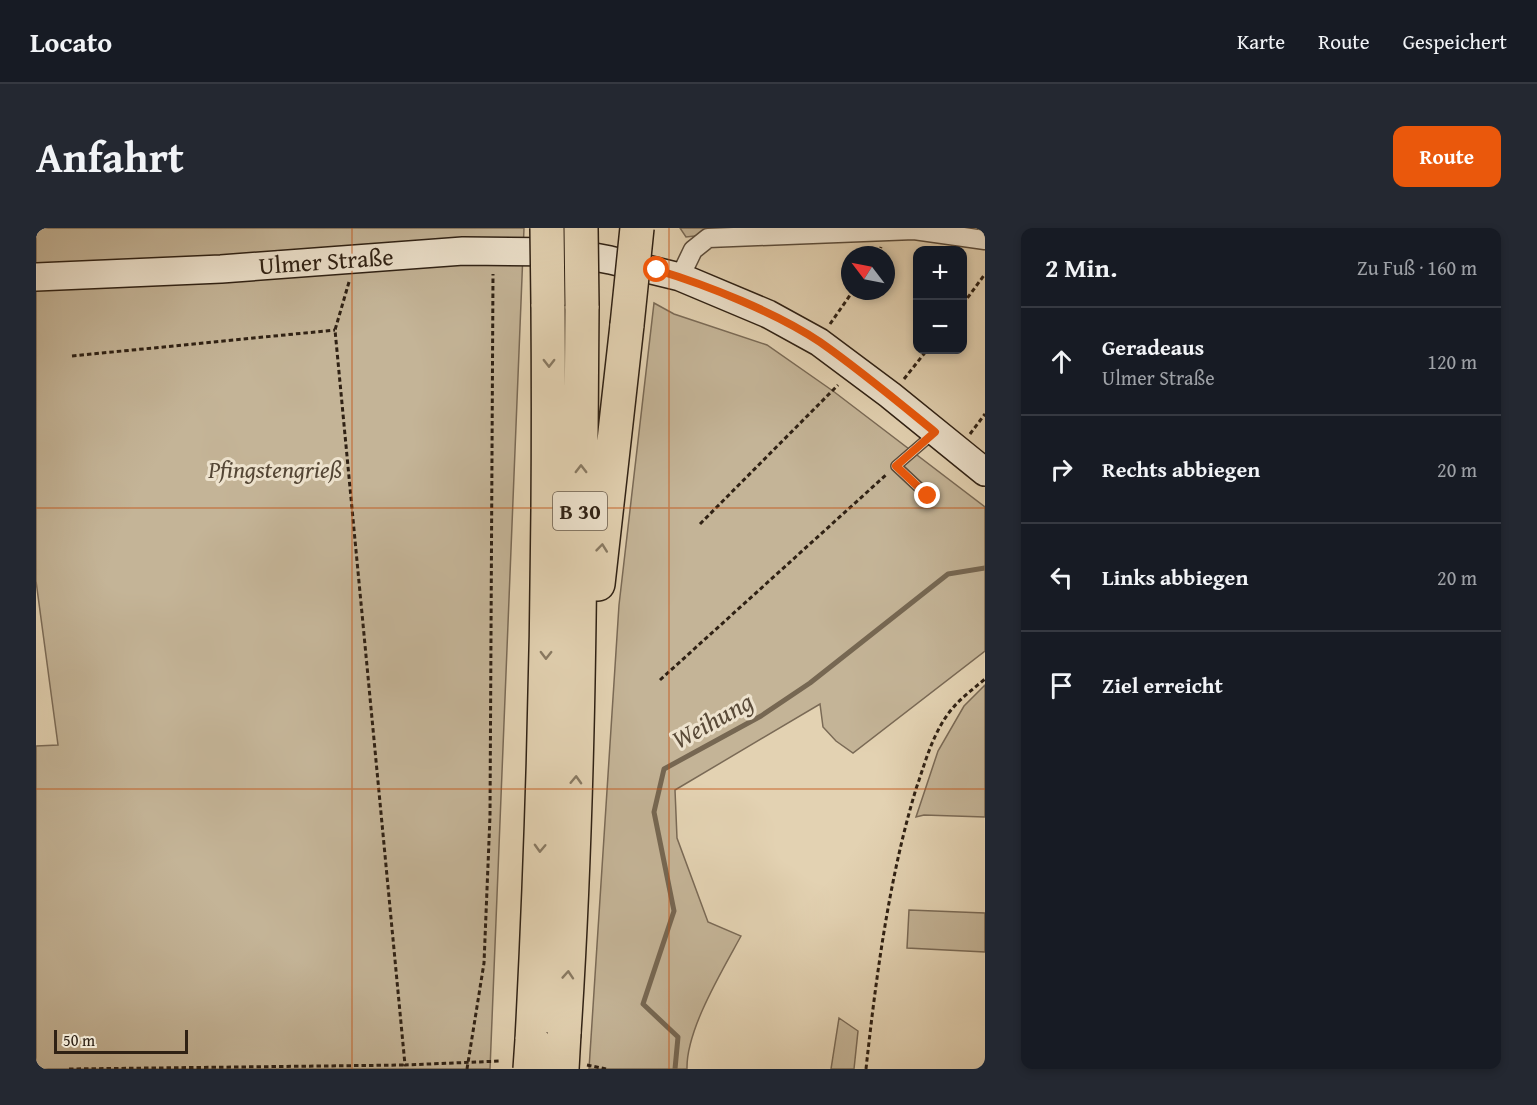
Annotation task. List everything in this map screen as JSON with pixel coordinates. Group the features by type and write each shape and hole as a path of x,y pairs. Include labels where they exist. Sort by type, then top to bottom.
{"highway":[{"name":"B 30","path":"521,1057 545,692 549,453 547,228"},
{"name":"B 30","path":"575,1067 564,1033 570,949 579,716 581,228"},
{"path":"579,716 594,627 638,228"}],"main road":[{"name":"Ulmer Straße","path":"36,277 221,269 464,251 568,252 610,260 680,277 768,314 819,342 985,472"}],"street":[{"path":"680,277 693,250 708,238 914,230 985,240"}],"lane":[{"path":"928,496 896,466 935,432"}],"path":[{"path":"467,1069 484,963 489,816 494,251"},
{"path":"351,259 352,270 335,330 405,1065"},
{"path":"966,300 985,274"},
{"path":"831,322 847,300"},
{"path":"72,356 335,330"},
{"path":"904,379 924,354"},
{"path":"700,524 854,369"},
{"path":"963,442 985,414"},
{"path":"660,681 896,466"},
{"path":"866,1069 872,1007 902,836 930,747 948,714 985,679"},
{"path":"69,1069 405,1065 467,1063 521,1057"},
{"path":"575,1067 606,1069"}],"green space":[{"name":"Pfingstengrieß","path":"36,228 524,228 490,1069 36,1069 36,746 58,745 36,581"},
{"path":"680,228 882,228 721,233 686,237"},
{"path":"654,303 674,314 767,345 833,391 985,507 985,651 853,753 836,741 823,727 820,704 675,790 677,838 708,922 741,936 706,1001 692,1037 687,1069 589,1069 619,605"},
{"path":"985,685 985,817 924,815 916,817 938,751 964,706"},
{"path":"909,910 985,913 985,952 907,948"},
{"path":"839,1018 858,1031 854,1069 831,1069"}],"waterway":[{"name":"Weihung","path":"675,1069 678,1037 643,1004 674,911 654,812 664,769 761,716 810,683 948,574 985,568"}],"route":[{"path":"657,270 680,277 768,314 819,342 935,432 896,466 928,496"}]}
